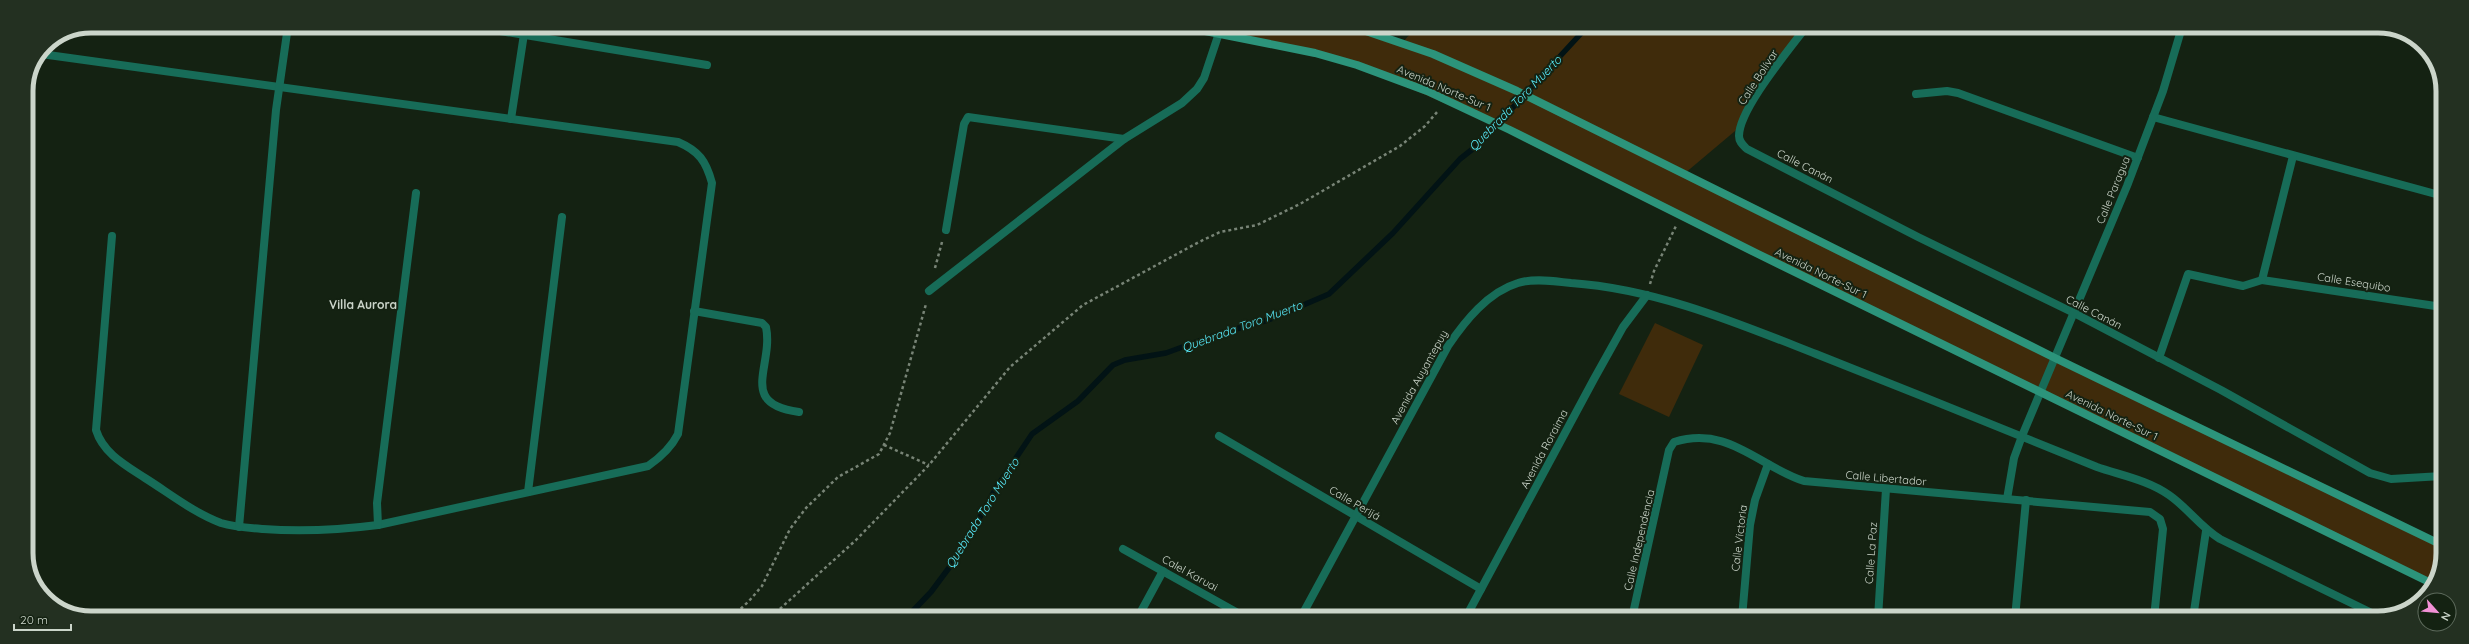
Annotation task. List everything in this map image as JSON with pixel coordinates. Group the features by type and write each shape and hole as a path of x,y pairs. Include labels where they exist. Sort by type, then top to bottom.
{"main road":[{"name":"Avenida Norte-Sur 1","path":"1219,33 1315,53 1357,64 1462,106 2428,582"},
{"path":"1373,33 1404,43 1480,74 2055,358 2436,542"}],"street":[{"path":"239,527 280,86 287,33"},
{"path":"517,33 707,64"},
{"path":"929,291 1124,139 1182,103 1197,89 1210,63 1219,33"},
{"name":"Calle Bolívar","path":"1741,143 1739,137 1741,126 1752,104 1802,33"},
{"name":"Calle Paragua","path":"2007,499 2014,458 2022,436 2138,158 2180,33"},
{"path":"511,119 524,34"},
{"path":"46,55 678,142 699,153 707,165 712,183 678,434 672,446 648,466 378,525 336,530 308,531 239,527 221,523 183,502 118,459 100,442 96,430 112,236"},
{"path":"1916,94 1941,91 1958,93 2138,158"},
{"path":"2153,117 2436,194"},
{"path":"946,230 964,124 968,118 1124,139"},
{"name":"Calle Canán","path":"1741,143 1747,149 2074,313 2370,474 2391,479 2436,476"},
{"path":"2159,358 2188,274 2243,286 2262,280 2293,156"},
{"path":"378,525 377,503 416,193"},
{"path":"528,492 562,217"},
{"name":"Calle Esequibo","path":"2262,280 2436,306"},
{"name":"Avenida Auyantepuy","path":"1304,611 1448,346 1464,323 1482,304 1500,291 1519,282 1558,281 1592,284 1647,295 1723,318 2097,467 2154,486 2183,506 2206,531"},
{"name":"Avenida Roraima","path":"1470,611 1623,327 1647,295"},
{"path":"694,311 762,323 766,327 761,390 770,403 781,410 799,412"},
{"name":"Calle Perijá","path":"1219,436 1481,589"},
{"name":"Calle Libertador","path":"1666,467 1669,450 1674,442 1687,438 1720,440 1735,445 1784,475 1804,481 2134,509 2150,512 2160,519 2163,529 2155,611"},
{"name":"Calle Victoria","path":"1743,611 1750,525 1755,500 1768,464"},
{"name":"Calle Independencia","path":"1634,611 1666,467"},
{"name":"Calle La Paz","path":"1878,611 1886,489"},
{"path":"2016,611 2026,500"},
{"path":"2194,611 2206,531 2330,595 2365,611"},
{"name":"Calel Karuai","path":"1123,549 1234,611"},
{"path":"1141,611 1163,571"}],"path":[{"path":"1404,43 1408,35 1411,33"},
{"path":"778,611 856,540 929,465 1010,367 1083,305 1199,242 1220,232 1257,225 1352,175 1400,146 1425,126 1448,100"},
{"path":"1647,295 1654,271 1682,215"},
{"path":"738,611 762,586 790,529 806,508 838,477 879,454 884,445 890,433 946,230"},
{"path":"884,445 929,465"}],"shaded area":[{"path":"1212,33 1372,33 1403,43 1409,35 1413,33 1802,33 1770,75 1741,126 1684,174 2436,542 2433,572 2428,582 1545,147 1357,65"},
{"path":"1655,323 1703,345 1669,417 1619,394"}],"waterway":[{"name":"Quebrada Toro Muerto","path":"913,611 931,592 960,553 996,488 1032,434 1078,401 1113,365 1125,360 1166,353 1218,334 1268,320 1329,294 1393,233 1460,159 1479,144 1581,33"}],"district":[{"name":"Villa Aurora","path":"363,304"}]}
